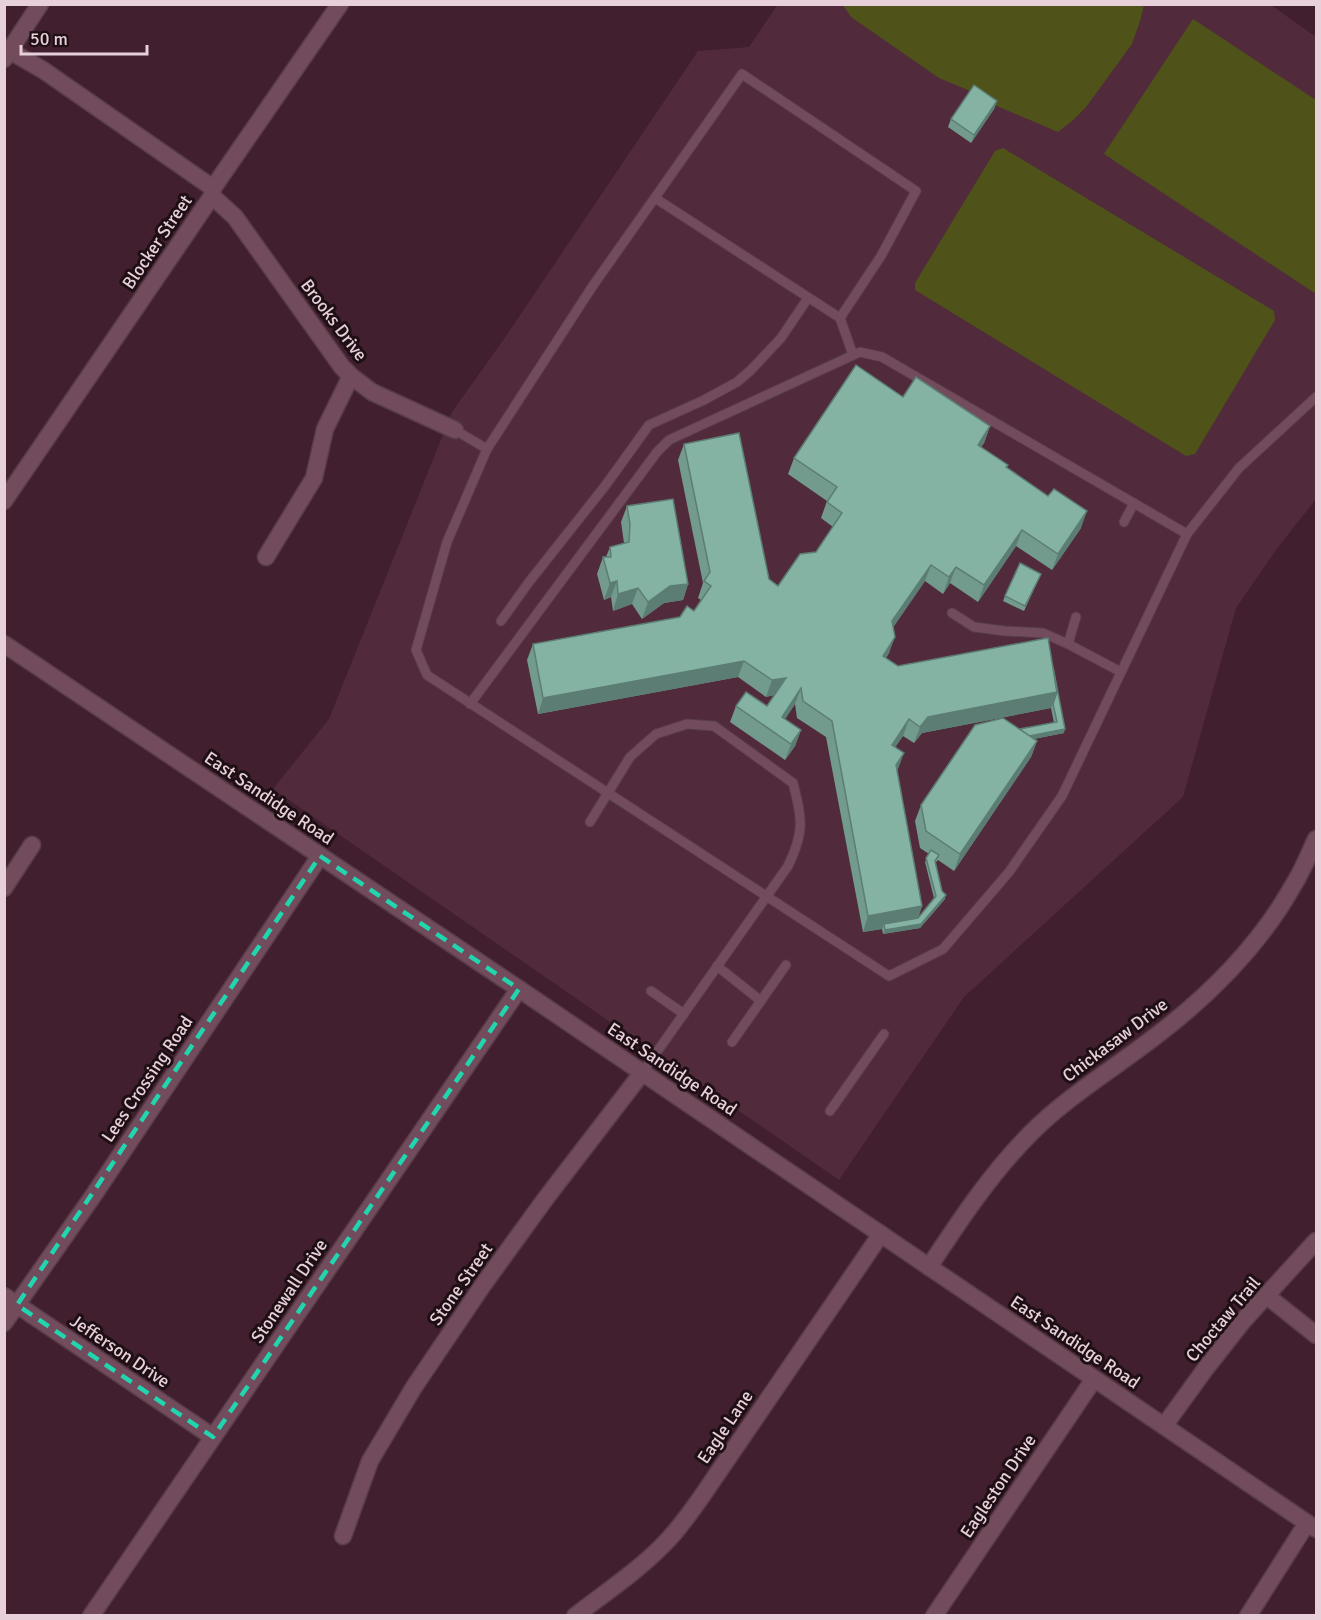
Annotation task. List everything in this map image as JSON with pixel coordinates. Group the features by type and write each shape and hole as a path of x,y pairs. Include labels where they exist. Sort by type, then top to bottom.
{"street":[{"path":"7,55 40,4"},
{"name":"Blocker Street","path":"4,501 340,4"},
{"name":"Brooks Drive","path":"7,55 52,77 213,192 235,217 342,367 351,376 372,392 454,430"},
{"path":"266,557 315,478 325,429 351,376"},
{"name":"East Sandidge Road","path":"4,644 519,989 1312,1526"},
{"name":"Chickasaw Drive","path":"929,1267 970,1204 1032,1132 1071,1098 1160,1032 1212,988 1246,953 1284,902 1317,839"},
{"path":"4,888 32,845"},
{"name":"Lees Crossing Road","path":"4,1323 11,1300 93,1196 320,856"},
{"name":"Stonewall Drive","path":"91,1616 519,989"},
{"name":"Stone Street","path":"343,1536 370,1461 414,1387 483,1285 642,1073"},
{"name":"Eagle Lane","path":"575,1616 642,1565 677,1530 881,1234"},
{"name":"Choctaw Trail","path":"1164,1426 1243,1321 1317,1241"},
{"path":"1267,1296 1317,1335"},
{"name":"Jefferson Drive","path":"11,1300 213,1437"},
{"name":"Eagleston Drive","path":"934,1616 1094,1379"},
{"path":"1248,1616 1312,1526"}],"lane":[{"path":"840,318 881,256 916,191 742,74 592,286 487,449 447,542 416,650 427,675 889,976 943,949 1009,872 1062,796 1187,534 1239,468 1317,397"},
{"path":"656,198 840,318 853,355"},
{"path":"501,621 649,425 737,382 781,338 808,298"},
{"path":"470,704 657,452 669,440 860,351 882,357 1187,534"},
{"path":"454,430 487,449"},
{"path":"1124,522 1134,503"},
{"path":"951,613 974,627 1043,633 1121,672"},
{"path":"1068,644 1076,617"},
{"path":"590,822 630,757 656,734 687,724 714,726 793,783 801,818 798,841 788,866 642,1073"},
{"path":"732,1042 786,965"},
{"path":"717,966 761,1001"},
{"path":"651,991 684,1014"},
{"path":"830,1111 884,1034"}],"highlighted area":[{"path":"320,856 519,989 213,1437 17,1305"}],"shaded area":[{"path":"778,4 1271,5 1316,37 1316,499 1276,550 1236,608 1183,797 964,997 839,1180 273,789 329,719 452,412 506,336 698,51 749,47"}],"green space":[{"path":"843,5 1144,5 1132,44 1086,107 1058,132 939,78 851,17"},
{"path":"1193,19 1316,100 1316,294 1104,154"},
{"path":"1003,148 1274,311 1275,320 1195,454 1186,456 915,290 915,283 995,151"}],"building":[{"path":"974,85 997,101 974,135 951,119"},
{"path":"856,365 903,397 916,377 990,426 978,445 1008,465 1006,467 1048,496 1054,489 1087,511 1058,554 1022,530 984,585 956,567 949,577 931,565 892,621 895,637 883,656 898,666 1048,638 1057,692 928,717 920,727 909,719 892,745 904,753 896,765 922,906 868,916 832,721 803,701 801,688 782,717 801,730 791,744 736,706 746,692 767,706 786,678 772,680 744,661 543,698 533,644 680,617 687,606 694,611 711,586 704,581 710,572 684,444 739,433 769,579 778,586 800,554 816,552 842,513 827,502 837,487 794,458"},
{"path":"673,499 688,584 670,586 648,602 638,588 618,594 617,581 610,583 603,557 611,557 610,547 629,542 630,524 627,506"},
{"path":"1020,563 1041,574 1025,606 1005,596"},
{"path":"1053,667 1065,729 1029,736 1020,729 1057,722 1053,704 1057,692"},
{"path":"1003,718 1037,741 960,854 926,831 921,805 975,725"},
{"path":"931,850 939,855 935,861 942,891 946,895 921,924 885,930 884,924 918,918 936,896 926,858"}]}
